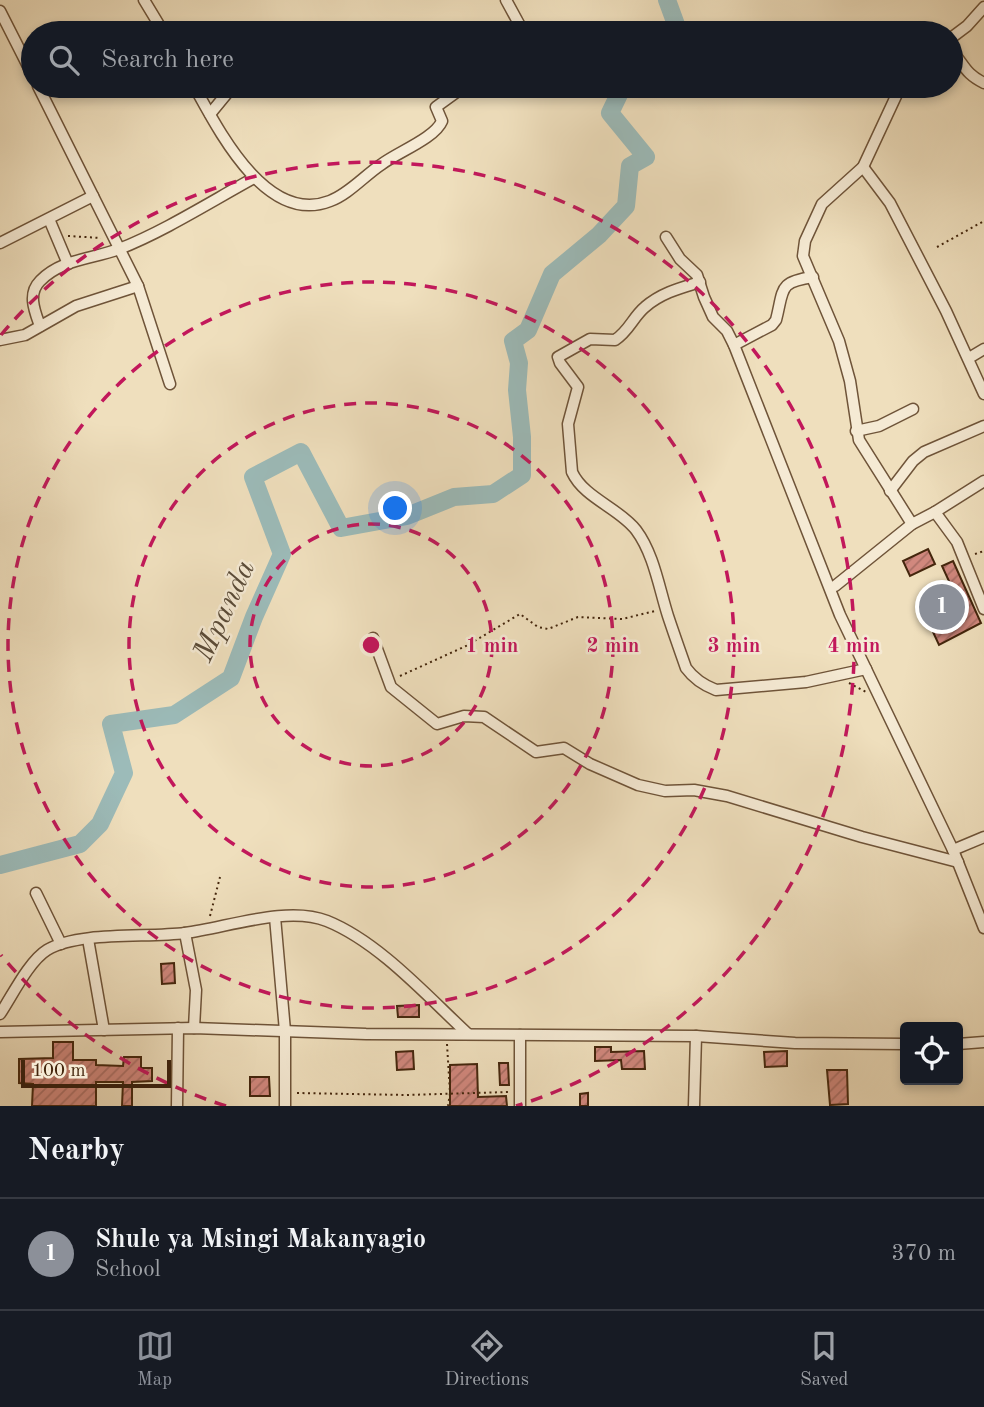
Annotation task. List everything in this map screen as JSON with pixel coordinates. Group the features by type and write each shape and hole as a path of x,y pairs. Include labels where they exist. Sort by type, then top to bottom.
{"street":[{"path":"144,0 157,21"},
{"path":"506,0 517,21"},
{"path":"963,29 984,7"},
{"path":"0,11 21,52"},
{"path":"963,66 966,72 984,83"},
{"path":"44,98 138,286 170,384"},
{"path":"201,98 254,178 282,198 296,204 314,205 329,202 341,195 397,153 437,131 442,121 436,107 448,98"},
{"path":"210,114 223,98"},
{"path":"895,98 863,167 822,204 805,241 803,256 839,341 847,368 859,440 912,524"},
{"path":"863,167 890,203 969,358 984,394"},
{"path":"40,327 32,303 34,290 48,275 254,178"},
{"path":"0,243 93,196"},
{"path":"48,219 68,264"},
{"path":"666,237 680,259 698,275 713,317 727,331 734,345 840,615 953,850 984,928"},
{"path":"734,345 772,325 788,282 813,277"},
{"path":"700,282 670,291 644,308 630,327 615,340 590,339 558,358 559,363 576,383 578,391 568,424 572,472 589,492 637,531 649,554 686,668 691,676 716,690 806,682 866,669"},
{"path":"0,340 25,335 76,306 138,286"},
{"path":"969,358 984,349"},
{"path":"856,431 871,429 913,409"},
{"path":"890,491 913,461 924,452 984,426"},
{"path":"835,586 912,524 984,481"},
{"path":"935,512 957,542 984,609"},
{"path":"373,638 388,681 399,695 437,724 464,716 484,717 536,752 564,748 590,764 638,785 727,796 862,837 958,862"},
{"path":"953,850 984,837"},
{"path":"36,892 61,944"},
{"path":"0,1014 40,956 61,944 88,939 185,933 275,917 302,916 336,925 369,946 405,975 468,1034"},
{"path":"275,917 285,1031 285,1106"},
{"path":"185,933 196,990 194,1028"},
{"path":"88,939 104,1030"},
{"path":"177,1106 178,1028"},
{"path":"0,1032 194,1028 696,1036 795,1043 900,1044"},
{"path":"520,1035 520,1106"},
{"path":"694,1106 696,1036"},
{"path":"963,1044 984,1042"}],"path":[{"path":"937,247 984,221"},
{"path":"57,236 82,235 118,244"},
{"path":"388,681 466,646 520,614 538,627 548,629 578,617 622,619 666,608"},
{"path":"835,676 879,699"},
{"path":"209,929 220,877"},
{"path":"447,1034 450,1093 448,1106"},
{"path":"286,1093 520,1092"}],"building":[{"path":"928,549 935,564 910,576 903,561"},
{"path":"953,561 981,623 939,645 933,632 965,616 942,566"},
{"path":"174,963 175,983 162,984 161,964"},
{"path":"419,1005 419,1017 398,1017 397,1006"},
{"path":"53,1042 73,1042 73,1060 96,1060 96,1065 123,1066 124,1057 141,1057 141,1068 152,1068 152,1081 132,1082 132,1106 122,1106 123,1082 96,1082 96,1106 32,1106 33,1084 19,1083 19,1059 53,1058"},
{"path":"595,1047 611,1047 611,1052 644,1051 645,1069 622,1069 621,1060 595,1061"},
{"path":"413,1051 414,1069 397,1070 396,1052"},
{"path":"787,1051 787,1066 765,1067 764,1052"},
{"path":"499,1063 508,1063 509,1085 500,1085"},
{"path":"477,1064 478,1097 506,1096 507,1106 450,1106 450,1065"},
{"path":"827,1070 847,1070 848,1104 830,1105"},
{"path":"250,1077 269,1077 270,1096 250,1096"},
{"path":"588,1093 588,1106 580,1106 580,1094"}],"waterway":[{"name":"Mpanda","path":"667,0 675,21"},
{"name":"Mpanda","path":"0,865 80,844 100,824 124,773 111,724 174,715 231,678 282,554 253,477 301,452 341,528 407,516 454,497 493,494 522,475 522,437 517,390 519,363 513,341 528,330 552,274 599,235 626,206 630,166 646,157 610,113 617,98"}],"place":[{"name":"Shule ya Msingi Makanyagio","path":"942,607"}]}
